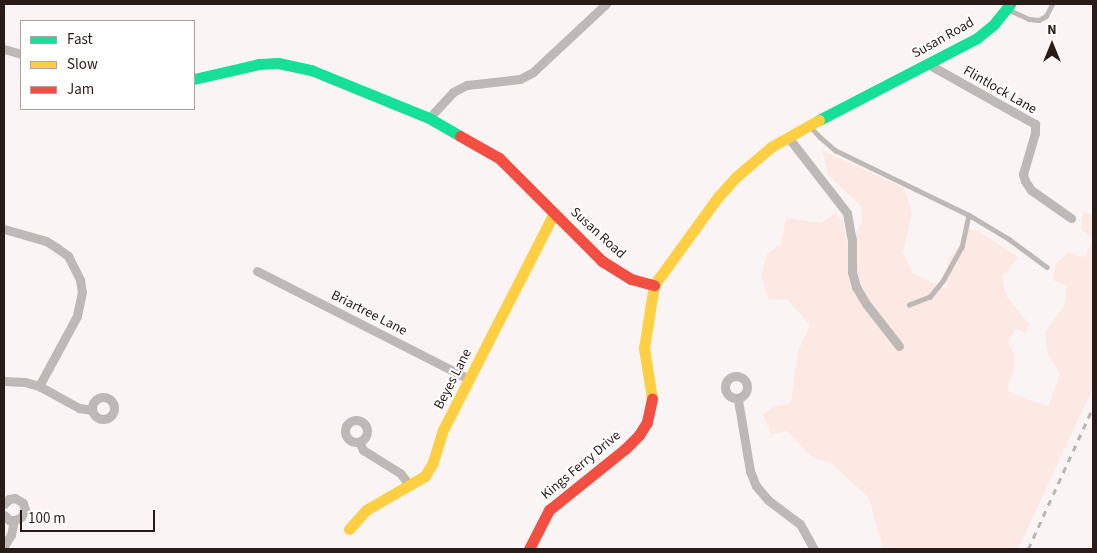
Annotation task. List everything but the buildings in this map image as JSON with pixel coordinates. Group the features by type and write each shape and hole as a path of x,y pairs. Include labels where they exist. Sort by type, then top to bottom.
{"street":[{"path":"430,118 453,92 467,84 526,76 540,67 606,4"},
{"name":"Susan Road","path":"195,80 259,64 278,63 312,70 430,118 500,158 602,261 632,278 654,285 730,184 753,161 809,125 928,64 987,31 1008,6"},
{"path":"4,49 20,54"},
{"name":"Flintlock Lane","path":"928,64 1034,124 1035,133 1023,174 1025,181 1031,190 1071,218"},
{"path":"788,138 847,213 852,240 852,272 856,287 867,305 899,346"},
{"name":"Beyes Lane","path":"349,529 366,510 425,476 434,462 443,430 554,213"},
{"path":"4,229 46,241 58,248 68,256 80,280 82,298 77,316 39,386"},
{"name":"Briartree Lane","path":"257,271 469,379"},
{"name":"Kings Ferry Drive","path":"529,549 542,520 549,510 625,449 639,435 647,422 652,396 644,348 654,285"},
{"path":"4,381 25,382 39,386 79,408 92,410"},
{"path":"738,400 750,471 756,486 768,500 800,524 814,549"},
{"path":"359,442 363,450 400,473 410,486"},
{"path":"4,504 12,498 23,503 24,513 20,519 14,520 4,515"},
{"path":"4,546 11,535 14,520"}],"lane":[{"path":"1008,6 1029,19 1039,20 1046,16 1052,4"},
{"path":"809,125 835,150 969,215 1009,239 1048,267"},
{"path":"909,305 930,296 944,280 962,247 969,215"}],"shaded area":[{"path":"822,150 904,188 912,213 903,253 913,274 947,289 948,259 959,246 965,229 977,230 1019,258 1002,277 1007,297 1030,325 1025,333 1016,328 1008,342 1014,354 1014,368 1007,391 1048,407 1060,374 1048,355 1045,333 1064,306 1067,286 1053,280 1056,263 1068,253 1085,257 1092,239 1081,229 1083,213 1093,214 1093,388 1018,549 883,549 869,498 831,463 811,457 787,431 771,434 763,415 772,407 791,403 798,351 810,325 788,300 769,299 761,277 767,254 781,244 786,218 821,223 835,213 843,221 847,244 862,224 861,206 828,175"}],"railway":[{"path":"1028,549 1093,407"}],"traffic: fast":[{"path":"819,120 977,38 994,24 1010,4"},
{"path":"195,79 259,64 278,63 311,70 429,118 460,136"}],"traffic: slow":[{"path":"652,399 644,348 654,285 718,197 736,177 771,147 819,120"},
{"path":"349,529 366,510 425,476 433,462 443,430 554,213"}],"traffic: jam":[{"path":"460,136 499,158 602,261 631,279 654,285"},
{"path":"529,549 549,510 625,449 639,435 647,422 652,399"}]}
